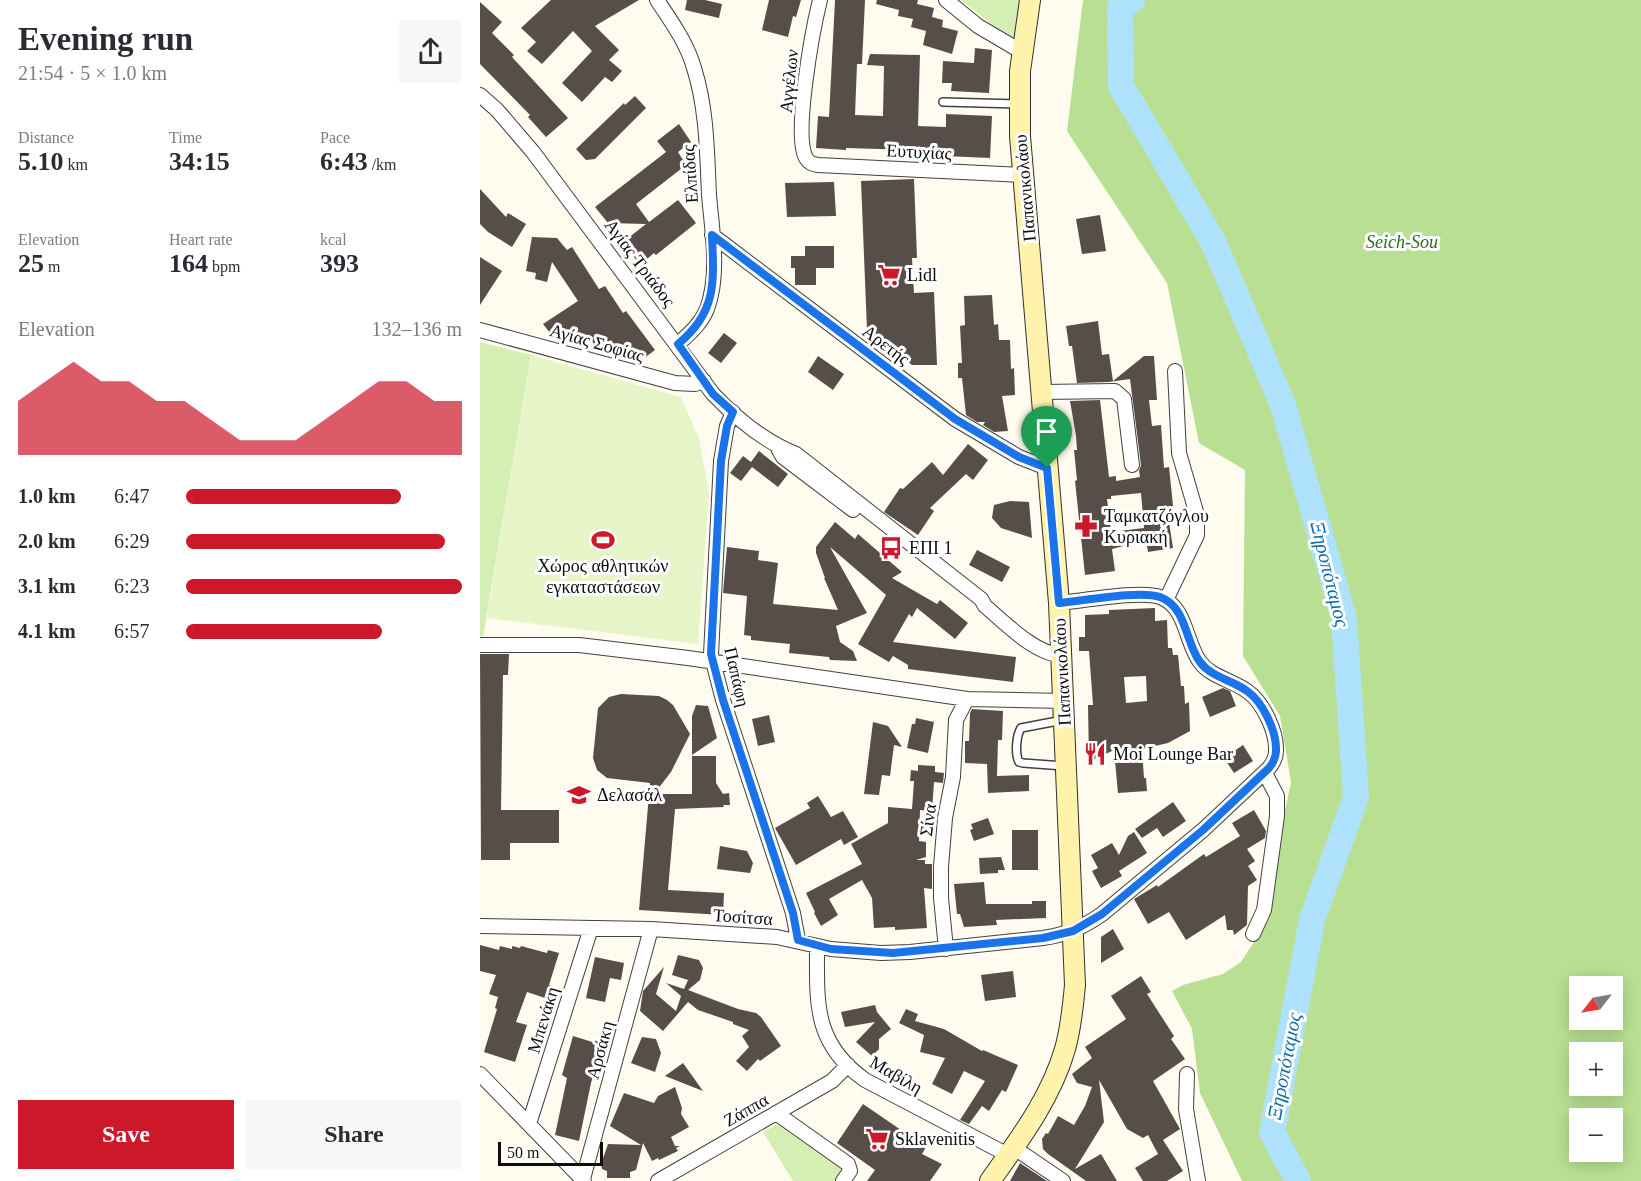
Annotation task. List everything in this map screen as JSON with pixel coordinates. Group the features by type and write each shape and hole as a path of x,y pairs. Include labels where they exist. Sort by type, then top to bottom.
{"main road":[{"name":"Παπανικολάου","path":"990,1181 1053,1082 1066,1046 1075,985 1059,603 1019,104 1022,52 1030,0"}],"street":[{"name":"Ελπίδας","path":"657,0 683,42 692,61 699,85 706,137 712,235 712,277 706,312 698,324 678,344"},
{"name":"Αγγέλων","path":"812,164 805,154 803,124 808,63 820,0"},
{"path":"946,0 978,26 1022,52"},
{"name":"Αγίας Τριάδος","path":"480,94 533,152 713,394 777,447 796,454 981,599 985,606 1038,648 1047,653 1061,655"},
{"name":"Ευτυχίας","path":"812,164 1024,175"},
{"name":"Αρετής","path":"712,235 955,419 1019,457 1047,468"},
{"name":"Αγίας Σοφίας","path":"480,330 675,383 695,384 704,381"},
{"path":"1166,600 1197,535 1197,515 1179,453 1175,370"},
{"path":"1042,392 1119,392 1125,402 1132,465"},
{"name":"Παπάφη","path":"733,412 727,426 721,461 711,642 713,662 729,720 793,913 798,940"},
{"path":"1059,603 1145,595 1166,600 1180,617 1201,664 1246,690 1265,715 1273,732 1276,753 1273,763 1265,773 1277,796 1277,816 1264,910 1253,934"},
{"path":"480,645 579,645 967,699 1064,710"},
{"name":"Σίνα","path":"946,949 941,898 945,818 953,777 956,720 967,699"},
{"name":"Τοσίτσα","path":"480,926 651,929 777,937 817,946 887,953 1043,938 1073,931 1102,914 1203,830 1265,773"},
{"name":"Μπενάκη","path":"529,1124 591,928"},
{"name":"Αρσάκη","path":"584,1180 651,929"},
{"name":"Μαβίλη","path":"817,946 820,1020 830,1042 848,1065 865,1080 1011,1151 1063,1181"},
{"name":"Ζάππα","path":"658,1181 836,1079 848,1065"},
{"path":"480,1074 584,1180"},
{"path":"1187,1074 1186,1109 1198,1181"},
{"path":"776,1113 849,1166 850,1171 843,1181"}],"lane":[{"path":"943,102 1019,104"},
{"path":"1064,710 1021,728 1018,733 1017,757 1019,762 1023,763 1066,766"}],"green space":[{"path":"961,0 1022,0 1016,43"},
{"name":"Seich-Sou","path":"1083,0 1641,0 1641,1181 1242,1181 1200,1093 1192,1029 1172,991 1183,985 1223,974 1241,962 1269,919 1279,839 1291,782 1280,716 1243,656 1245,470 1199,443 1167,283 1067,131"},
{"path":"480,342 531,355 483,637 480,636"},
{"name":"Χώρος αθλητικών εγκαταστάσεων","path":"531,355 681,397 699,439 709,492 698,644 487,618"},
{"path":"781,1122 845,1168 836,1181 793,1181 763,1132"}],"building":[{"path":"551,0 639,0 595,26 619,50 609,60 622,71 612,82 605,77 582,102 562,83 592,51 573,31 542,64 527,51 536,42 521,28"},
{"path":"687,0 705,0 722,4 719,18 685,10"},
{"path":"769,0 801,0 796,17 793,16 788,37 762,30"},
{"path":"835,0 865,0 862,64 857,64 855,115 883,116 884,66 867,65 870,54 920,55 918,126 946,127 946,114 992,116 990,158 944,156 945,151 816,148 818,116 829,117"},
{"path":"877,0 918,0 917,4 934,8 932,17 943,20 942,27 958,31 952,54 923,45 926,31 911,27 913,19 898,16 899,10 876,4"},
{"path":"480,2 502,22 492,33 568,118 546,137 528,117 530,115 480,64"},
{"path":"975,48 992,50 989,93 951,91 952,83 942,83 943,61 974,63"},
{"path":"635,96 646,108 595,159 586,160 576,149 624,103 625,105"},
{"path":"679,124 691,142 678,152 686,165 636,204 649,222 678,200 696,223 640,265 623,242 646,224 608,223 595,207 666,152 657,141"},
{"name":"Lidl","path":"914,179 917,258 912,258 914,293 934,292 937,365 912,365 867,330 861,181"},
{"path":"834,182 836,216 787,217 785,183"},
{"path":"480,189 506,217 508,213 526,224 512,247 488,232 480,224"},
{"path":"1100,215 1106,251 1082,254 1076,219"},
{"path":"532,237 557,238 567,250 572,247 599,289 605,286 623,313 626,311 655,350 643,359 640,355 631,354 625,346 618,350 611,340 604,345 600,340 594,344 589,336 578,343 568,330 561,336 550,333 543,324 578,301 552,262 547,282 535,279 536,273 526,271"},
{"path":"805,246 834,246 834,268 816,268 816,285 795,285 795,268 791,268 791,256 805,256"},
{"path":"480,257 502,271 480,305"},
{"path":"992,295 994,325 998,324 999,340 1010,340 1015,395 1002,396 1008,431 994,432 983,425 985,422 977,422 966,415 962,378 958,378 958,363 962,363 960,326 965,325 964,296"},
{"path":"1098,321 1102,355 1109,354 1113,381 1144,356 1154,356 1157,400 1149,400 1152,426 1161,425 1164,468 1169,467 1174,515 1168,516 1173,548 1148,552 1146,540 1112,549 1115,571 1085,575 1075,481 1077,480 1074,450 1077,450 1076,436 1070,401 1100,400 1109,477 1116,476 1116,481 1140,477 1141,465 1130,379 1109,382 1077,383 1072,346 1069,346 1066,326","holes":["1141,493 1144,528 1111,532 1107,499 1111,499 1111,496"]},
{"path":"724,333 737,343 721,363 708,353"},
{"path":"818,356 844,374 833,390 808,372"},
{"path":"968,444 988,460 973,480 966,474 930,508 934,511 918,535 884,512 900,488 903,489 932,462 943,475"},
{"path":"759,451 788,474 778,487 752,467 741,481 730,473 743,456 751,462"},
{"path":"1010,501 1029,502 1032,538 1001,528 992,518 994,505"},
{"path":"835,522 855,539 858,534 902,572 892,578 937,604 940,600 968,623 955,639 917,608 912,617 909,614 893,642 1016,657 1013,682 908,669 908,665 893,656 889,662 858,644 886,595 830,547 867,613 836,626 840,642 853,651 857,661 830,660 829,657 789,653 790,644 751,640 751,636 744,635 747,596 723,593 727,547 759,551 758,560 778,563 773,604 838,610 816,553 816,547"},
{"path":"977,550 1010,567 1002,582 969,565"},
{"path":"1155,608 1155,621 1167,620 1168,648 1172,648 1173,655 1178,655 1185,704 1189,702 1190,731 1168,743 1142,749 1147,791 1118,793 1114,750 1089,762 1088,705 1093,705 1089,651 1079,651 1079,637 1085,637 1085,615 1109,614 1109,610","holes":["1146,676 1147,701 1126,703 1124,677"]},
{"path":"480,654 509,654 508,675 503,675 501,810 559,810 559,843 510,843 510,860 481,860"},
{"path":"1223,688 1230,691 1236,706 1210,717 1202,697"},
{"path":"621,694 659,696 667,700 673,705 690,734 671,772 654,794 692,794 692,756 716,756 716,783 723,794 729,793 730,805 675,809 668,890 724,893 723,915 639,910 650,783 607,778 597,770 593,758 598,708 609,697"},
{"path":"696,705 708,706 717,738 692,755 692,716"},
{"path":"972,709 1003,711 1002,740 998,740 997,776 1029,775 1029,791 988,793 987,764 965,763 965,741 969,741"},
{"path":"769,715 775,742 758,746 752,719"},
{"path":"916,718 934,722 928,753 907,748 912,724 915,724"},
{"path":"873,722 888,726 902,747 894,745 890,776 882,775 879,795 864,794"},
{"path":"1243,745 1253,761 1234,773 1224,758"},
{"path":"918,765 935,766 935,772 944,773 943,783 934,782 932,811 920,810 919,841 926,842 926,857 916,860 925,860 925,864 932,864 932,889 924,888 927,928 895,930 895,927 874,928 872,898 862,880 829,899 838,915 821,926 806,893 862,864 851,844 888,823 888,807 912,809 914,781 910,781 911,770 918,771"},
{"path":"818,796 831,817 843,811 858,837 844,845 841,839 796,865 775,828 810,808 807,803"},
{"path":"1173,802 1186,821 1163,837 1157,828 1142,838 1135,829"},
{"path":"1254,810 1266,831 1265,838 1247,849 1255,861 1248,866 1257,880 1248,886 1247,925 1234,935 1233,930 1227,930 1225,915 1186,940 1169,912 1148,924 1134,899 1157,885 1158,887 1204,854 1206,857 1240,836 1232,823"},
{"path":"988,818 994,834 974,841 970,830 973,829 971,824"},
{"path":"1012,830 1038,830 1038,870 1012,870"},
{"path":"1134,832 1147,853 1119,871 1122,876 1101,888 1092,871 1098,868 1091,855 1112,843 1119,855 1128,836"},
{"path":"720,846 747,851 753,863 750,873 717,869"},
{"path":"1001,857 1005,870 998,870 998,873 980,874 979,858"},
{"path":"984,882 986,904 1032,904 1032,901 1046,901 1046,918 996,920 997,925 964,927 960,914 957,914 954,884"},
{"path":"1113,929 1124,949 1101,963 1101,937"},
{"path":"480,945 499,950 500,946 512,949 512,946 520,948 521,946 547,953 548,950 559,953 549,985 552,986 548,999 527,992 516,1022 527,1025 515,1062 484,1052 497,1009 495,1008 498,997 489,994 496,975 480,971"},
{"path":"678,955 699,960 703,968 700,980 688,990 738,1009 756,1013 781,1046 760,1061 758,1059 747,1071 736,1061 749,1047 742,1036 749,1030 698,1010 688,1002 663,1031 640,1011 643,991 664,967 656,994 676,1011 681,996 666,983 684,989 688,980 672,975"},
{"path":"595,957 624,963 621,980 610,978 605,1002 586,998"},
{"path":"1013,971 1016,997 985,1001 981,975"},
{"path":"1141,976 1151,992 1147,994 1174,1036 1171,1039 1185,1059 1153,1081 1180,1129 1163,1140 1183,1171 1167,1181 1143,1181 1135,1168 1158,1154 1148,1135 1143,1138 1127,1129 1099,1080 1104,1122 1075,1169 1101,1154 1117,1181 1086,1181 1048,1154 1043,1149 1042,1139 1046,1133 1048,1134 1058,1116 1074,1125 1085,1106 1092,1087 1077,1083 1072,1074 1092,1058 1085,1047 1126,1019 1111,996"},
{"path":"875,1005 877,1012 891,1029 879,1039 879,1049 872,1056 856,1042 875,1022 845,1027 841,1012"},
{"path":"906,1009 918,1014 915,1021 944,1029 982,1051 1018,1065 1006,1092 1002,1090 989,1111 982,1106 969,1124 960,1120 985,1081 964,1071 952,1094 932,1084 945,1058 920,1052 924,1035 899,1023"},
{"path":"573,1036 602,1045 591,1083 579,1141 555,1135 567,1078 562,1075"},
{"path":"642,1037 656,1039 661,1053 655,1072 631,1063"},
{"path":"683,1063 703,1091 665,1076"},
{"path":"675,1087 682,1108 681,1114 689,1127 671,1137 675,1146 680,1146 676,1148 678,1151 652,1161 643,1143 636,1170 630,1172 630,1178 607,1178 607,1171 602,1169 601,1164 608,1144 641,1145 610,1126 624,1093 654,1103 658,1096"},
{"name":"Sklavenitis","path":"863,1104 926,1147 922,1154 942,1164 930,1181 867,1181 875,1170 837,1143"},
{"path":"1020,1163 1047,1181 1010,1181"}],"waterway":[{"name":"Ξηροπόταμος","path":"1132,0 1120,8 1121,86 1213,241 1283,405 1344,618 1356,797 1312,920 1272,1132 1298,1181"}],"place":[{"name":"Lidl","path":"889,275"},
{"name":"Ταμκατζόγλου Κυριακή","path":"1086,526"},
{"name":"Χώρος αθλητικών εγκαταστάσεων","path":"603,540"},
{"name":"ΕΠΙ 1","path":"891,548"},
{"name":"Moi Lounge Bar","path":"1095,754"},
{"name":"Δελασάλ","path":"579,795"},
{"name":"Sklavenitis","path":"877,1139"}],"route":[{"path":"712,235 955,419 1019,457 1047,468 1059,603 1145,595 1157,596 1168,601 1180,617 1201,664 1246,690 1259,705 1275,740 1276,753 1273,763 1203,830 1102,914 1073,931 1053,937 902,953 831,949 798,940 793,913 723,700 711,654 721,461 723,441 733,412 713,394 678,344 692,331 706,312 712,288 712,235"}]}
